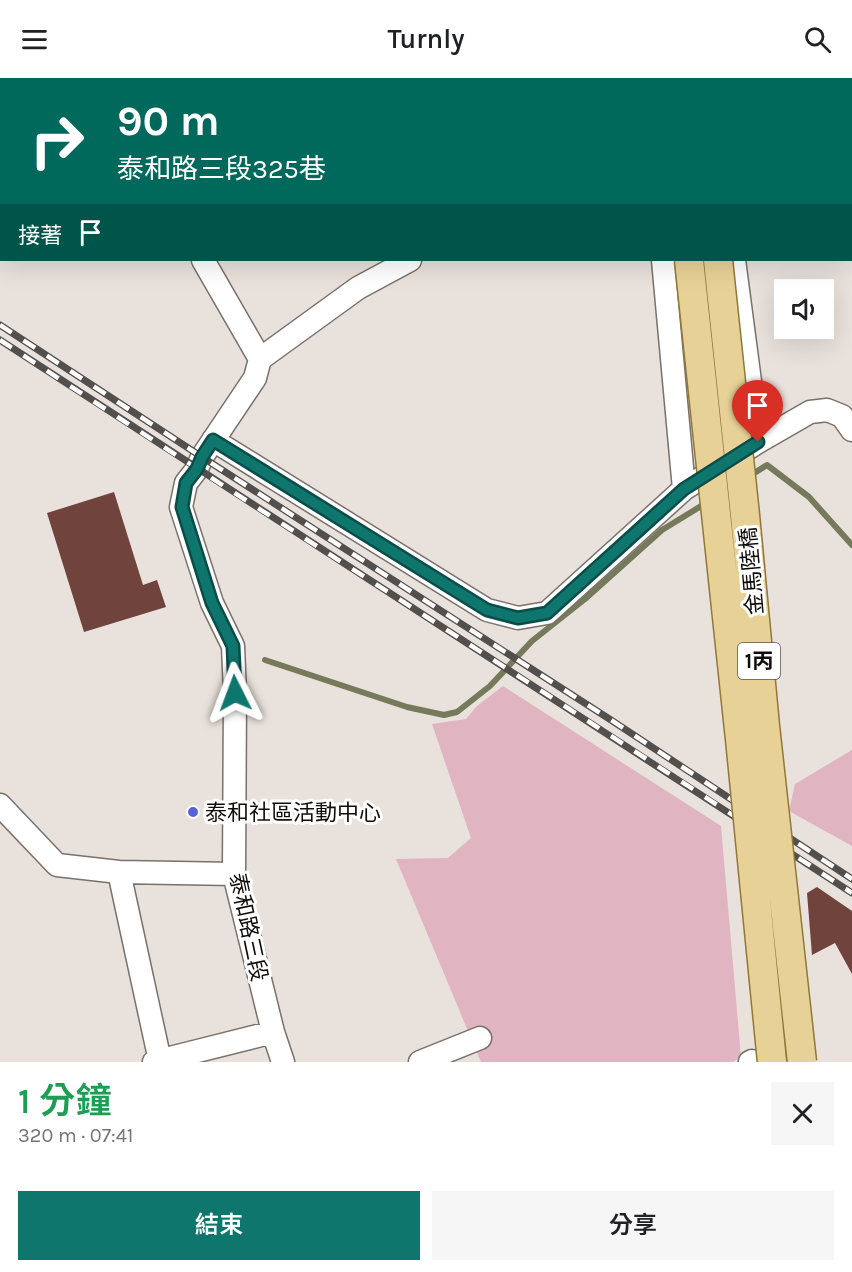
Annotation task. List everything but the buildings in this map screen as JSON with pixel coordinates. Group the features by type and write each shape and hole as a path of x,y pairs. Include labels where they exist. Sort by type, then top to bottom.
{"main road":[{"name":"金馬陸橋","path":"690,261 758,1062"},
{"name":"金馬陸橋","path":"718,261 766,738 802,1062"}],"street":[{"path":"204,261 260,359 358,288 408,261"},
{"path":"663,261 684,489"},
{"path":"734,261 758,442"},
{"name":"泰和路三段","path":"260,359 255,378 186,483 182,507 212,603 233,646 234,874 273,1032 283,1062"},
{"path":"213,440 487,610 518,618 547,613 684,489 810,412 827,410 842,416 852,430"},
{"path":"0,805 57,865 119,872 234,874"},
{"path":"119,872 157,1061 273,1032"},
{"path":"420,1062 480,1038"}],"shaded area":[{"path":"503,686 721,826 741,1057 733,1062 481,1062 396,859 448,858 471,838 432,724 466,719 477,706"},
{"path":"852,750 852,846 789,811 795,784"}],"waterway":[{"path":"748,477 767,465 809,497 852,545"},
{"path":"265,660 407,707 444,715 457,712 490,686 532,641 585,599 662,530 706,503"}],"railway":[{"path":"0,325 611,720 852,879"},
{"path":"0,340 852,893"}],"place":[{"name":"泰和社區活動中心","path":"193,812"}],"route":[{"path":"235,693 233,646 212,603 182,507 186,483 197,469 213,440 487,610 518,618 547,613 684,489 758,442"}]}
